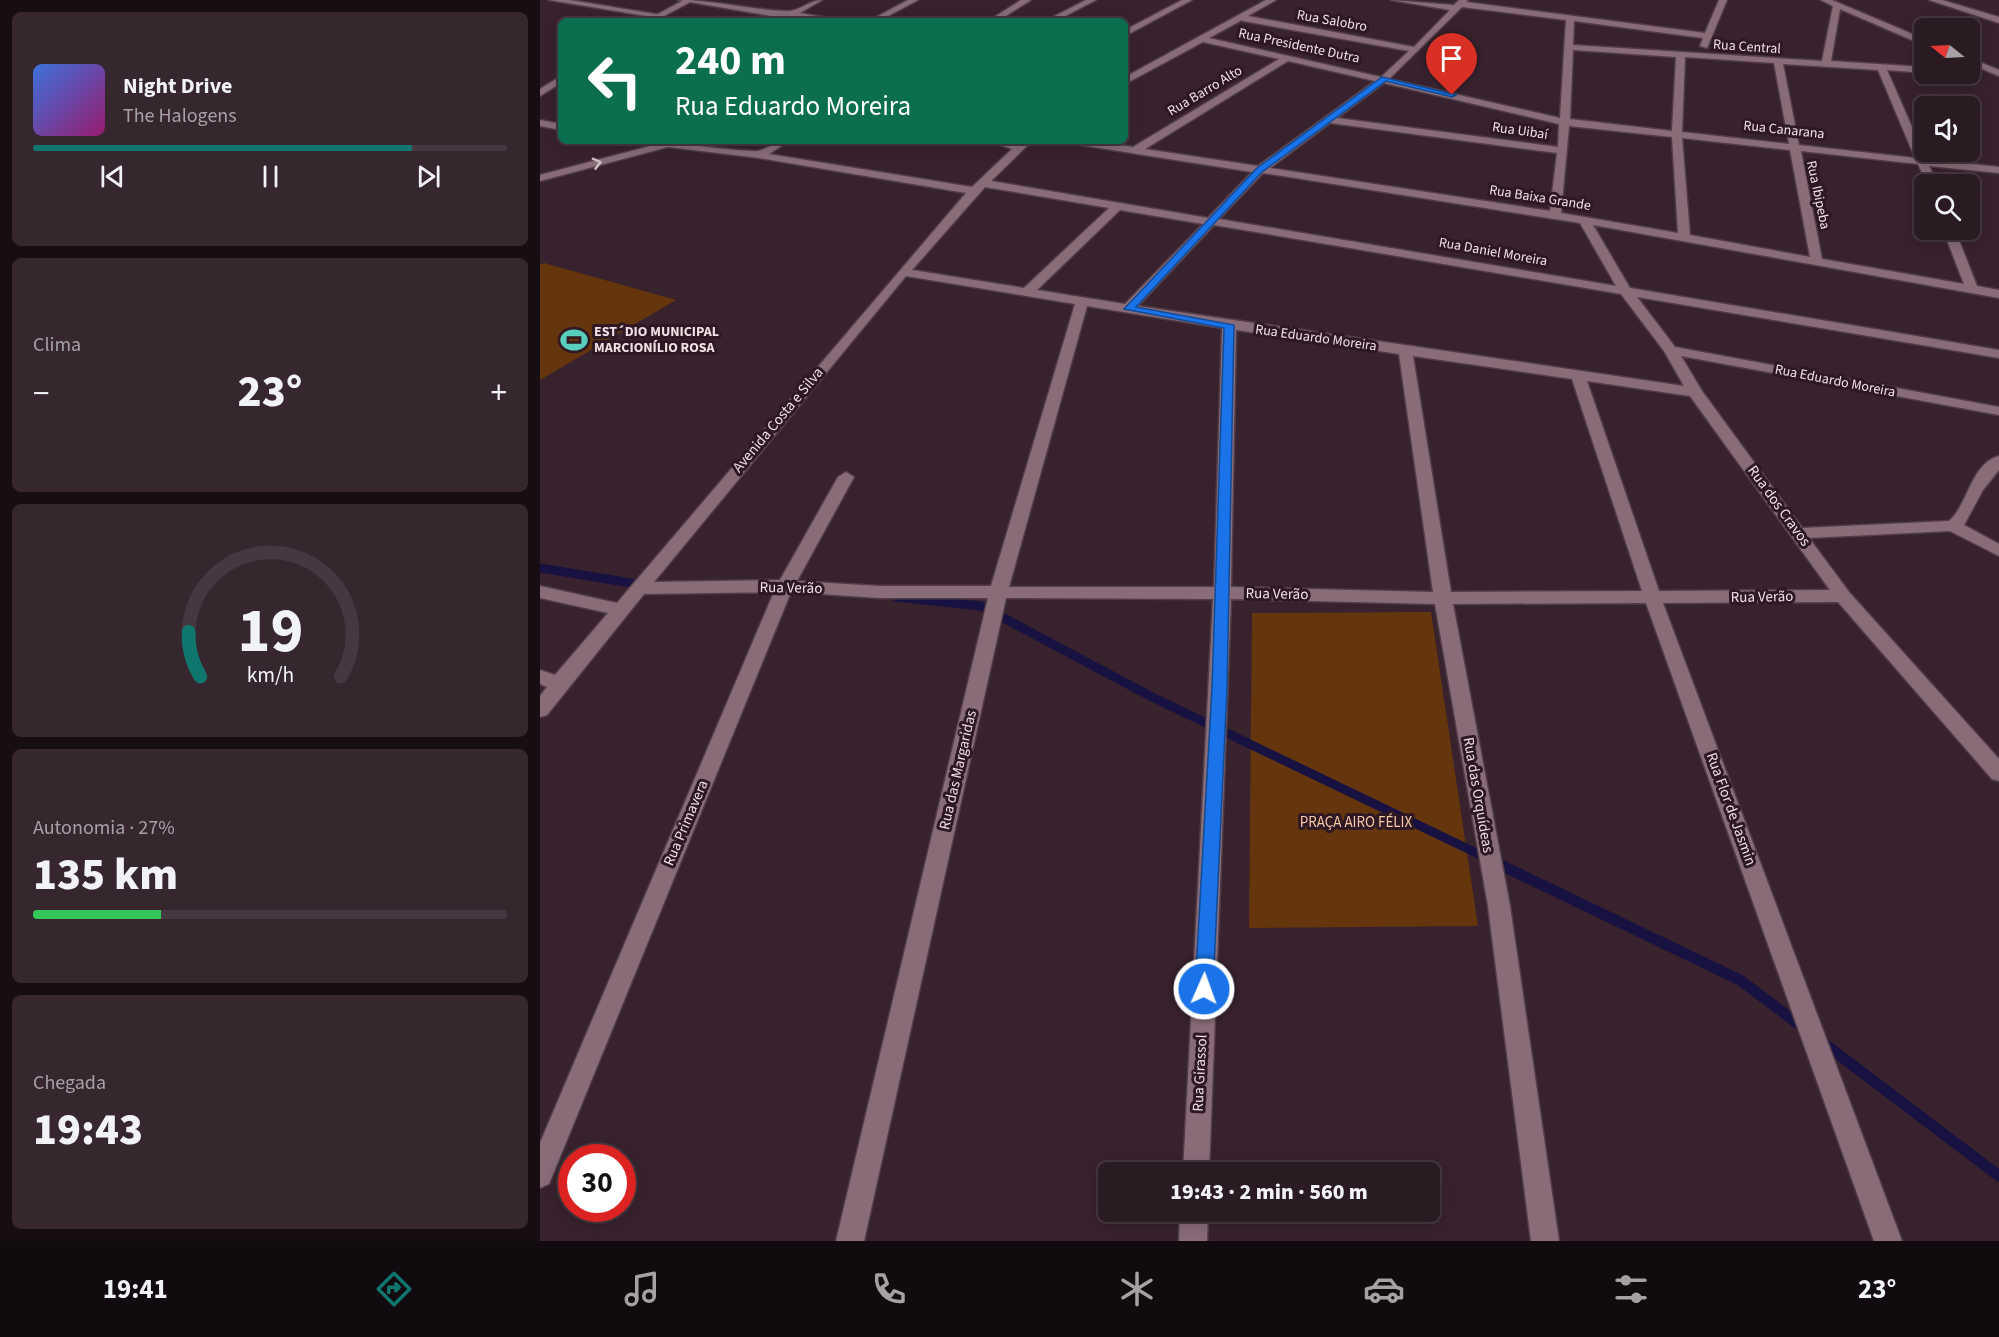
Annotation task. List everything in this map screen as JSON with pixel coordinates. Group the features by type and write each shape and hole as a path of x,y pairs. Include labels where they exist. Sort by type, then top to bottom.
{"street":[{"path":"553,0 658,15"},
{"path":"682,0 816,18"},
{"path":"654,18 689,0"},
{"path":"784,18 818,0"},
{"path":"879,18 914,0"},
{"path":"997,18 1027,0"},
{"path":"1055,18 1092,0"},
{"path":"1128,31 1188,0"},
{"path":"1130,75 1243,18 1272,0"},
{"path":"1395,0 1460,4 1708,36"},
{"path":"1701,57 1723,0"},
{"path":"1825,0 1914,38"},
{"path":"1932,0 1999,20"},
{"path":"1128,309 1260,170 1384,79 1416,51 1460,4"},
{"path":"1826,65 1837,5"},
{"path":"1555,216 1563,152 1570,17"},
{"name":"Rua Salobro","path":"1243,18 1416,51"},
{"name":"Rua Presidente Dutra","path":"1202,39 1289,57 1565,122"},
{"name":"Rua Central","path":"1567,47 1914,70"},
{"path":"1681,56 1677,134 1684,238"},
{"name":"Rua Barro Alto","path":"1136,150 1289,57"},
{"name":"Rua Ibipeba","path":"1778,62 1817,263"},
{"path":"1980,66 1994,74 1999,64"},
{"path":"1881,68 1914,142"},
{"path":"540,93 558,81"},
{"name":"Rua Uibaí","path":"1330,120 1563,152"},
{"name":"Rua Canarana","path":"1565,122 1914,159"},
{"path":"540,123 558,126"},
{"path":"540,178 669,144"},
{"name":"Rua Daniel Moreira","path":"669,144 1119,204 1999,354"},
{"path":"759,155 779,144"},
{"name":"Avenida Costa e Silva","path":"540,710 559,684 903,272 978,187 1023,144"},
{"name":"Rua Baixa Grande","path":"1095,144 1584,220 1999,294"},
{"name":"Rua Canarana","path":"1937,162 1999,170"},
{"path":"1026,293 1119,204"},
{"name":"Rua dos Cravos","path":"1584,220 1624,290 1670,351 1695,392 1844,596 1999,773"},
{"path":"1953,240 1972,289"},
{"name":"Rua Eduardo Moreira","path":"903,272 1229,325 1695,392"},
{"name":"Rua das Margaridas","path":"850,1241 998,592 1082,302"},
{"name":"Rua Girassol","path":"1196,1162 1214,759 1220,688 1229,325"},
{"name":"Rua das Orquídeas","path":"1405,350 1443,598 1482,825 1499,906 1545,1241"},
{"name":"Rua Eduardo Moreira","path":"1670,351 1999,411"},
{"name":"Rua Flor de Jasmin","path":"1578,375 1653,599 1787,959 1888,1241"},
{"path":"1953,526 1963,517 1972,496 1986,474 1999,461"},
{"name":"Rua Primavera","path":"540,1175 783,586 846,477"},
{"path":"1798,533 1953,526 1999,551"},
{"name":"Rua Verão","path":"639,588 783,586 879,591 1223,593 1443,598 1653,599 1844,596"},
{"path":"540,592 621,610"},
{"path":"540,677 559,684"},
{"path":"1193,1241 1194,1222"}],"green space":[{"name":"EST´DIO MUNICIPAL MARCIONÍLIO ROSA","path":"544,263 676,300 540,380 540,265"},
{"name":"PRAÇA AIRO FÉLIX","path":"1431,612 1478,926 1249,928 1252,613"}],"waterway":[{"path":"540,568 631,583"},
{"path":"896,597 981,606 1152,697 1489,859"},
{"path":"1486,858 1740,980 1805,1029"},
{"path":"1822,1042 1999,1176"}],"place":[{"name":"EST´DIO MUNICIPAL MARCIONÍLIO ROSA","path":"574,340"}],"route":[{"path":"1204,989 1214,759 1220,688 1229,325 1128,309 1260,170 1384,79 1452,95"}]}
